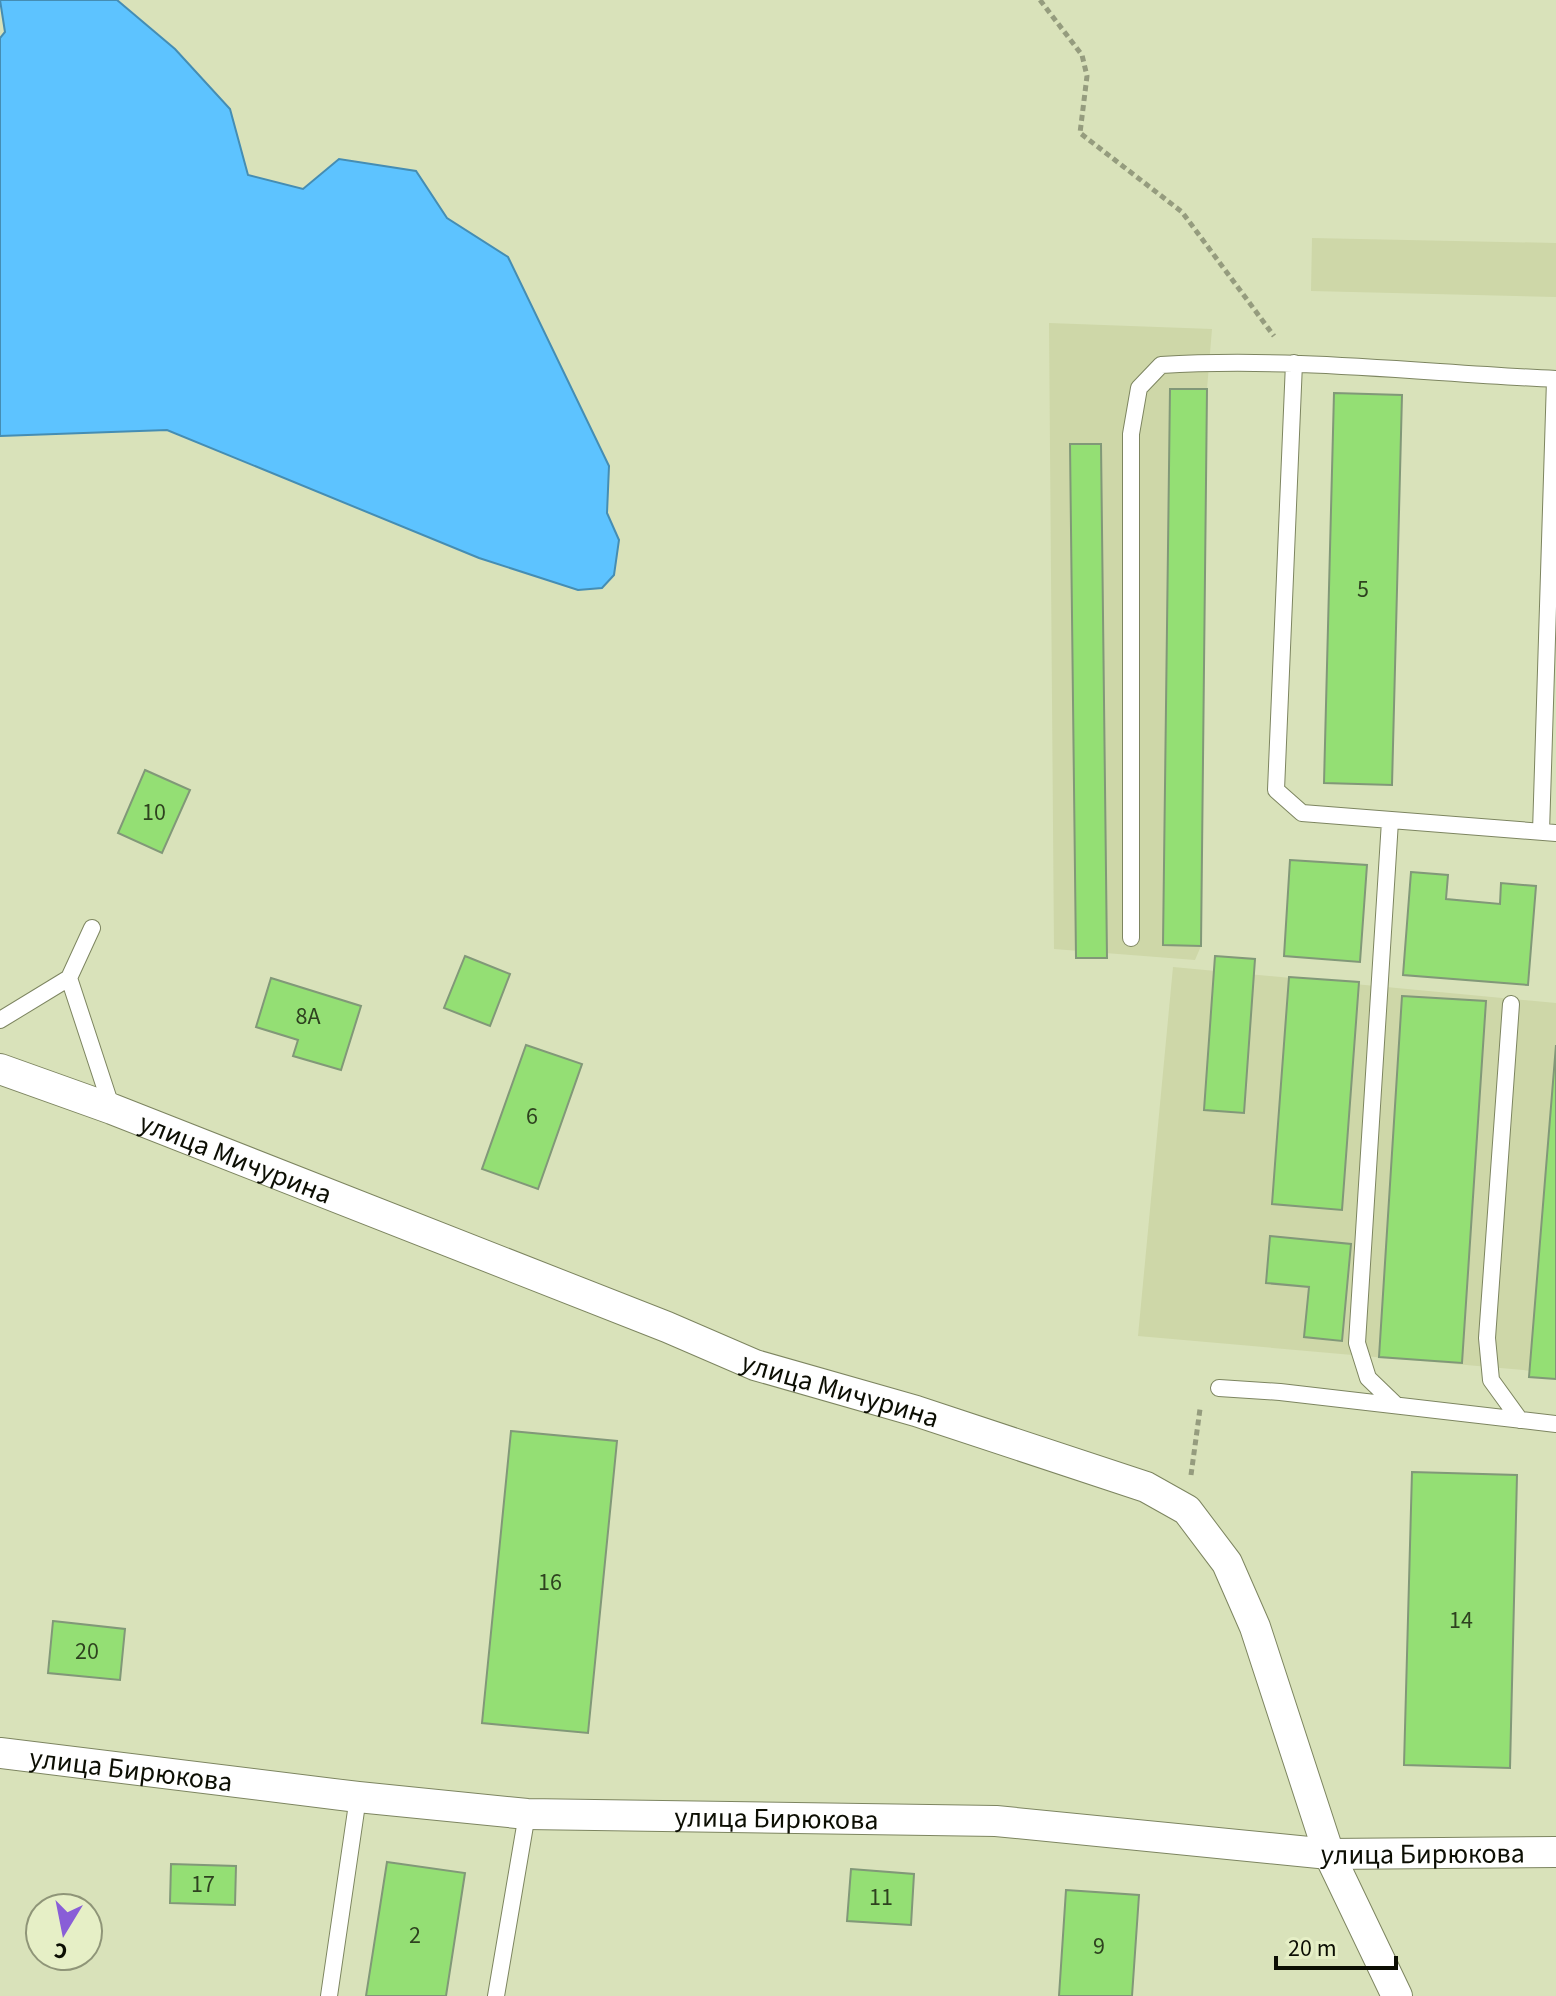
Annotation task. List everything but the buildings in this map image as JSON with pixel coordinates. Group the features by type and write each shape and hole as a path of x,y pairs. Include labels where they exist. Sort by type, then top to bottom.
{"street":[{"name":"улица Мичурина","path":"0,1069 112,1109 667,1327 755,1365 916,1411 1146,1487 1187,1510 1227,1563 1255,1627 1329,1854 1397,1996"},
{"name":"улица Бирюкова","path":"0,1753 358,1797 527,1814 996,1821 1329,1854 1556,1852"}],"lane":[{"path":"1131,938 1131,434 1139,388 1161,365 1294,363 1556,380 1549,832 1302,813 1276,790 1294,363"},
{"path":"1390,821 1357,1343 1368,1378 1396,1405"},
{"path":"0,1020 69,978 92,928"},
{"path":"69,978 112,1109"},
{"path":"1511,1004 1487,1338 1491,1380 1520,1420"},
{"path":"1219,1388 1280,1392 1556,1424"},
{"path":"329,1996 358,1797"},
{"path":"496,1996 527,1814"}],"path":[{"path":"1040,0 1082,55 1087,76 1080,133 1182,212 1294,363"},
{"path":"1187,1510 1201,1405 1219,1388"}],"shaded area":[{"path":"1312,238 1556,243 1556,297 1311,291"},
{"path":"1049,323 1212,329 1207,389 1201,946 1195,960 1054,949"},
{"path":"1173,967 1556,1003 1556,1373 1138,1336"}],"water":[{"path":"0,0 117,0 175,49 230,109 248,175 303,189 339,159 416,171 447,218 508,257 609,466 607,513 619,540 614,575 602,588 578,590 479,558 167,430 0,436 0,38 5,32"}]}
